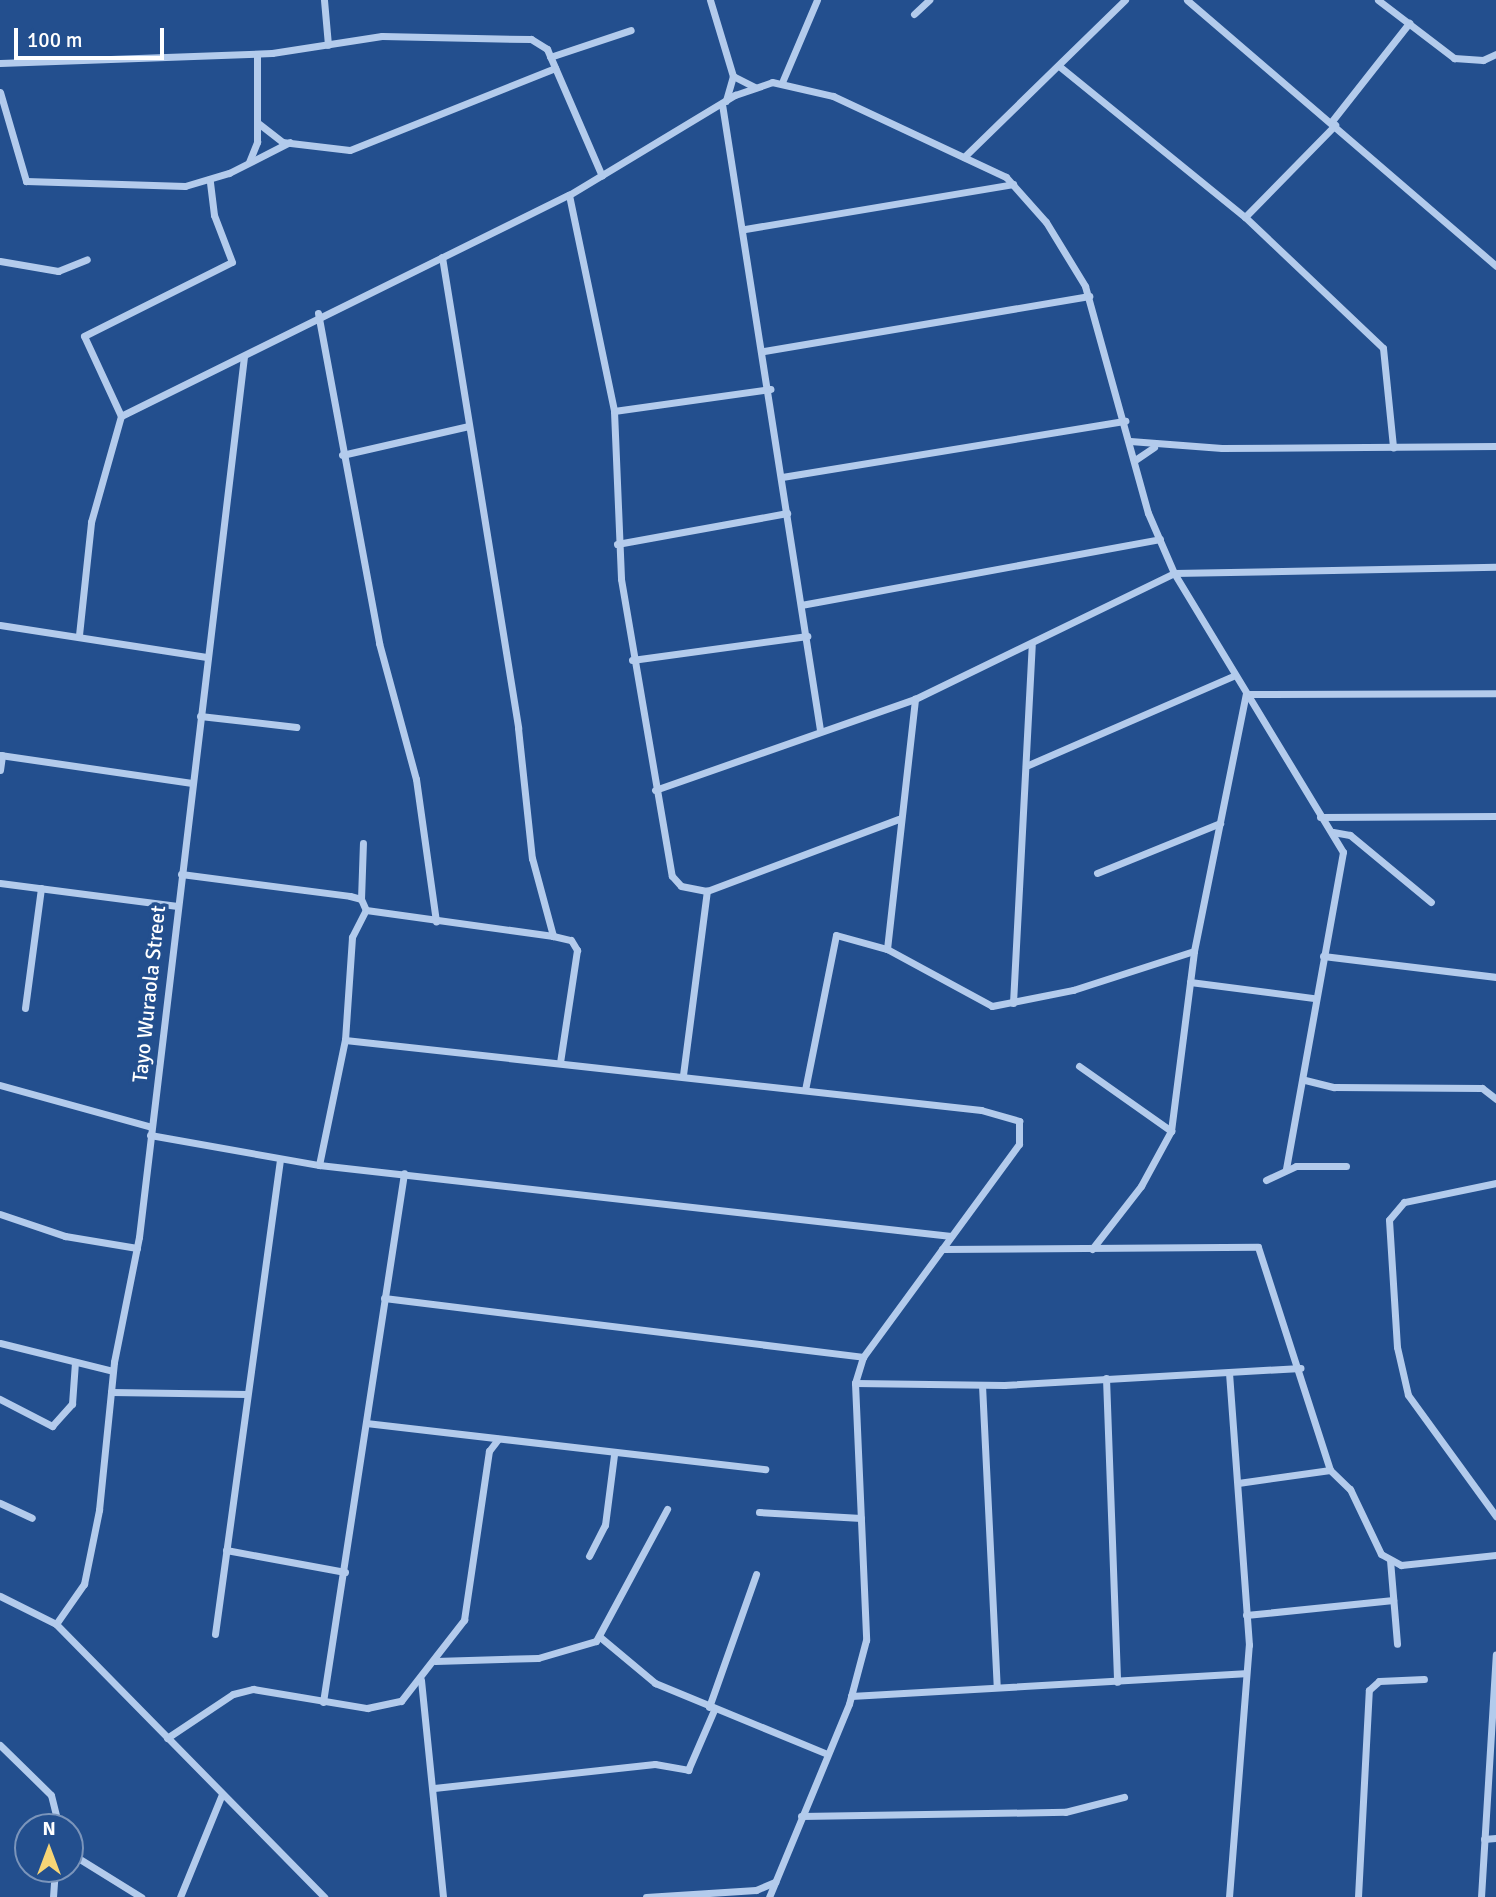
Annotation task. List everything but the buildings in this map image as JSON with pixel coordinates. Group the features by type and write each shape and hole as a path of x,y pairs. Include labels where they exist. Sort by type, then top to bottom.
{"street":[{"path":"324,0 328,45"},
{"path":"710,0 733,76 724,103 770,389 820,730"},
{"path":"783,80 817,0"},
{"path":"914,14 929,0"},
{"path":"964,157 1125,0"},
{"path":"1187,0 1334,123 1496,266"},
{"path":"1378,0 1454,58 1483,60 1496,54"},
{"path":"1245,217 1334,123 1409,23"},
{"path":"550,57 631,30"},
{"path":"0,63 257,54 382,36 531,38 550,57 602,176"},
{"path":"249,163 258,123 257,54"},
{"path":"1059,66 1245,217 1383,348 1387,434 1393,447"},
{"path":"258,123 290,142 350,150 555,68"},
{"path":"733,76 755,87"},
{"path":"121,416 244,357 318,313 569,195 755,87 783,80 964,157 1013,184 1046,222 1088,296 1135,460 1160,539 1174,573 1319,817 1333,832 1343,852 1314,998 1305,1080 1286,1169"},
{"path":"0,92 16,166 26,181 115,188 209,180 290,142"},
{"path":"79,635 91,522 121,416 84,336 232,262 214,215 209,180"},
{"path":"745,229 1013,184"},
{"path":"569,195 614,411 617,544 632,660 672,876 681,886 707,891 898,819"},
{"path":"442,257 518,728 531,858 552,936"},
{"path":"0,261 58,271 87,259"},
{"path":"764,351 1088,296"},
{"path":"318,313 342,455 379,643 416,779 436,922"},
{"name":"Tayo Wuraola Street","path":"55,1624 84,1584 113,1371 137,1248 244,357"},
{"path":"614,411 770,389"},
{"path":"782,477 1125,421"},
{"path":"342,455 469,426"},
{"path":"1376,447 1387,434"},
{"path":"1130,441 1154,447 1496,446"},
{"path":"1135,460 1154,447"},
{"path":"617,544 787,513"},
{"path":"801,605 1160,539"},
{"path":"655,790 820,730 915,699 1032,646 1174,573 1496,567"},
{"path":"0,625 79,635 207,657"},
{"path":"632,660 807,636"},
{"path":"1013,1003 1032,646"},
{"path":"1027,766 1235,675"},
{"path":"1246,694 1496,693"},
{"path":"1092,1250 1141,1186 1171,1131 1194,951 1246,694"},
{"path":"887,949 898,819 915,699"},
{"path":"200,716 296,727"},
{"path":"0,770 1,755 192,783"},
{"path":"1319,817 1496,816"},
{"path":"1097,873 1220,823"},
{"path":"1333,832 1350,835 1431,902"},
{"path":"363,843 361,899 366,910"},
{"path":"181,874 361,899"},
{"path":"0,883 176,906"},
{"path":"25,1008 41,888"},
{"path":"683,1075 707,891"},
{"path":"366,910 571,940 577,950 560,1063"},
{"path":"319,1165 345,1040 352,937 366,910"},
{"path":"805,1090 836,935 887,949 992,1006 1013,1003 1194,951"},
{"path":"1323,956 1496,977"},
{"path":"1190,982 1314,998"},
{"path":"345,1040 683,1075 1015,1116 1019,1144 863,1357 855,1383 868,1608 851,1696 769,1897"},
{"path":"1079,1066 1171,1131"},
{"path":"1305,1080 1334,1087 1482,1087 1496,1099"},
{"path":"0,1085 151,1131 281,1160 951,1236"},
{"path":"215,1634 281,1160"},
{"path":"1266,1180 1286,1169 1346,1166"},
{"path":"323,1702 404,1173"},
{"path":"1496,1183 1404,1202 1389,1220 1397,1347 1408,1395 1496,1516"},
{"path":"0,1213 65,1236 137,1248"},
{"path":"942,1249 1258,1247 1301,1368 1330,1470 1350,1489 1390,1560 1397,1644"},
{"path":"384,1298 863,1357"},
{"path":"0,1343 113,1371"},
{"path":"0,1399 52,1426 72,1404 75,1362"},
{"path":"855,1383 982,1385 1301,1368"},
{"path":"1229,1897 1246,1615 1230,1373"},
{"path":"1105,1378 1117,1682"},
{"path":"982,1385 998,1687"},
{"path":"111,1392 247,1394"},
{"path":"366,1423 614,1455 765,1469"},
{"path":"482,1436 489,1451"},
{"path":"167,1738 233,1694 253,1689 323,1702 387,1706 421,1680 470,1601 489,1451 498,1439"},
{"path":"589,1556 605,1525 614,1455"},
{"path":"1238,1483 1330,1470"},
{"path":"0,1503 32,1518"},
{"path":"435,1661 564,1655 600,1637 667,1509"},
{"path":"759,1512 861,1518"},
{"path":"226,1550 345,1572"},
{"path":"1390,1560 1401,1565 1496,1555"},
{"path":"434,1788 655,1764 688,1770 712,1709 755,1574"},
{"path":"0,1596 55,1624 324,1897"},
{"path":"1246,1615 1393,1601"},
{"path":"600,1637 655,1683 712,1709 827,1754"},
{"path":"1480,1897 1496,1654"},
{"path":"851,1696 1244,1673"},
{"path":"1358,1897 1369,1690 1380,1681 1423,1679"},
{"path":"421,1680 443,1897"},
{"path":"0,1745 51,1795 56,1813"},
{"path":"180,1897 222,1794"},
{"path":"802,1815 1065,1812 1124,1797"},
{"path":"1484,1839 1496,1838"},
{"path":"84,1862 141,1897"},
{"path":"646,1897 759,1894 775,1882"}]}
